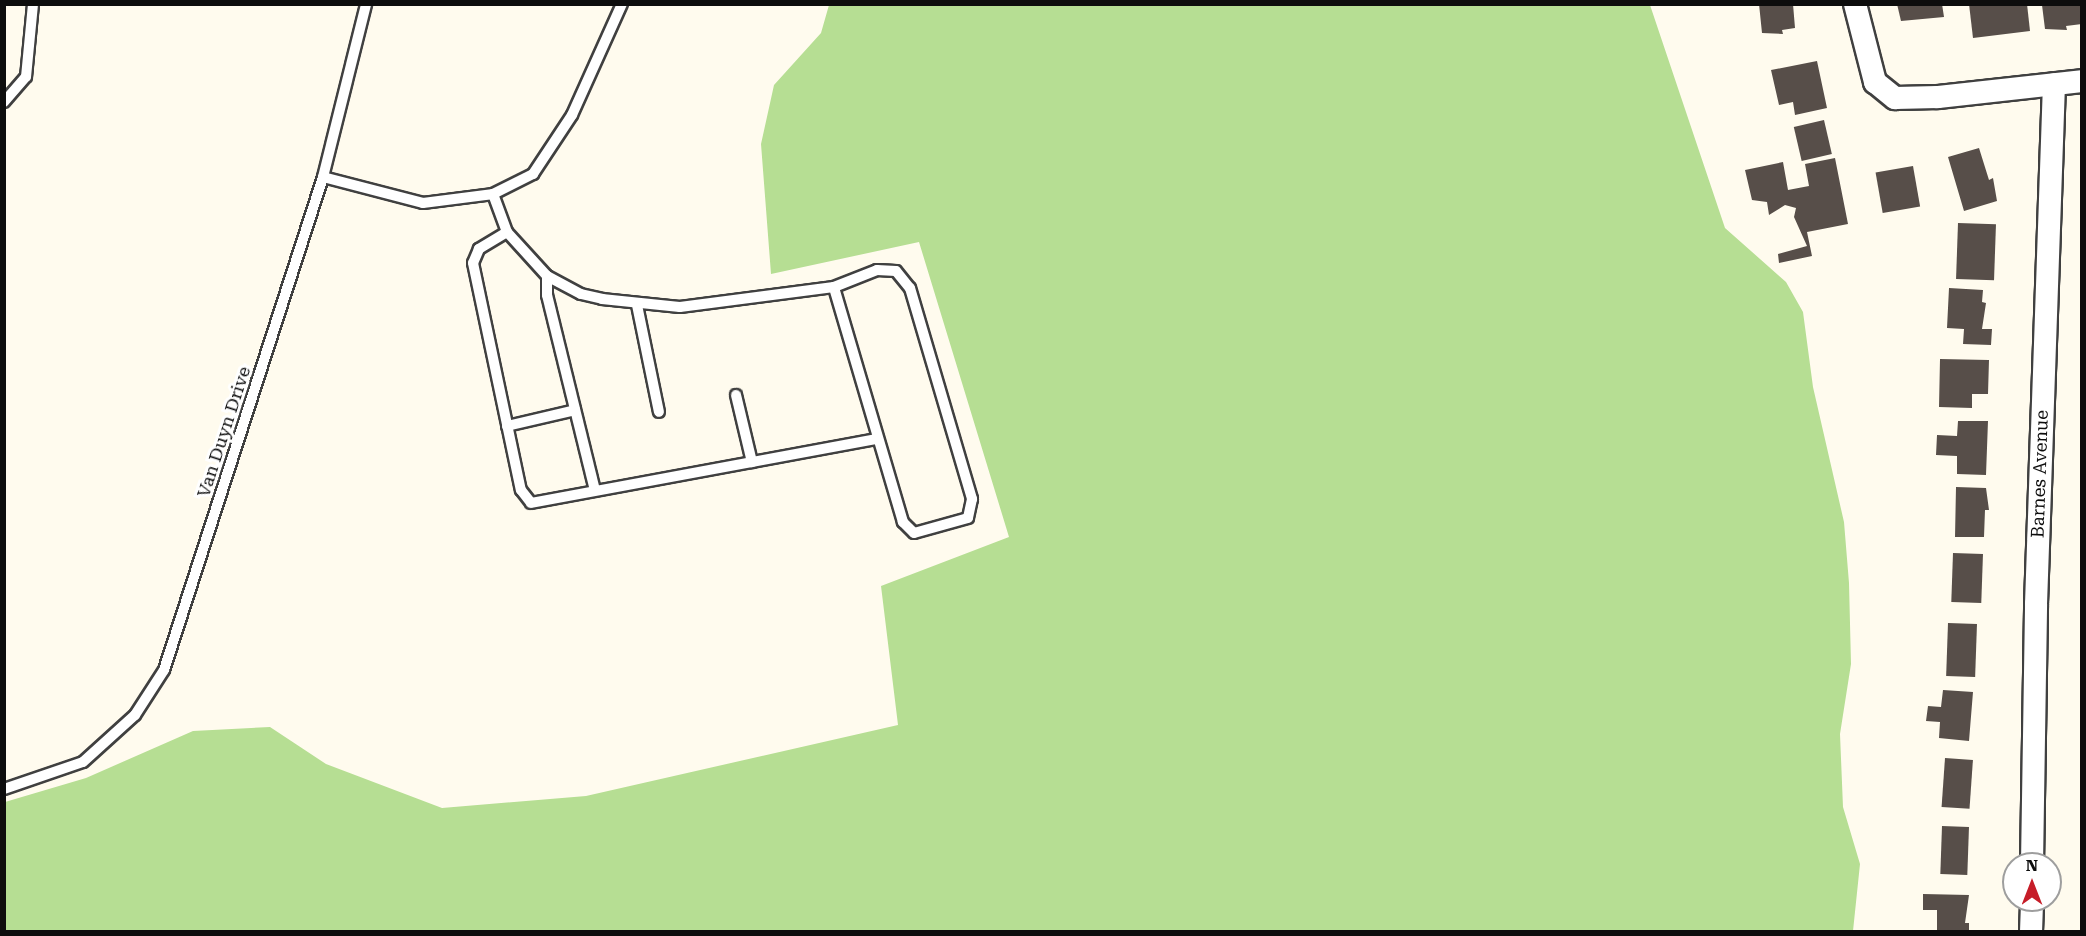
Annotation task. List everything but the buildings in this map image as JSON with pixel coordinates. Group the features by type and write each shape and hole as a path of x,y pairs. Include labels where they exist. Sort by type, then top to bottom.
{"street":[{"path":"1855,4 1875,82 1895,98 1938,98 2082,81"},
{"name":"Barnes Avenue","path":"2032,852 2036,604 2054,84"},
{"path":"2031,932 2032,912"}],"lane":[{"path":"4,102 26,77 33,4"},
{"name":"Van Duyn Drive","path":"4,789 83,762 135,716 164,670 323,177 366,4"},
{"path":"323,177 423,203 493,194 533,174 572,115 621,4"},
{"path":"493,194 507,232 547,276 581,294 637,305 680,307 834,287 878,270 896,271 910,288 972,500 968,518 914,532 903,522 876,439 834,287"},
{"path":"507,232 479,249 473,263 521,490 531,503 876,439"},
{"path":"547,276 547,295 595,490"},
{"path":"637,305 659,412"},
{"path":"736,395 752,462"},
{"path":"507,426 575,410"}],"green space":[{"path":"829,5 1650,5 1725,228 1786,282 1803,312 1813,387 1844,522 1849,583 1851,664 1840,734 1843,807 1860,864 1853,931 5,931 5,802 86,778 193,731 270,727 326,764 442,808 586,796 898,725 881,586 1009,537 919,242 771,274 761,144 774,85 821,33"}]}
